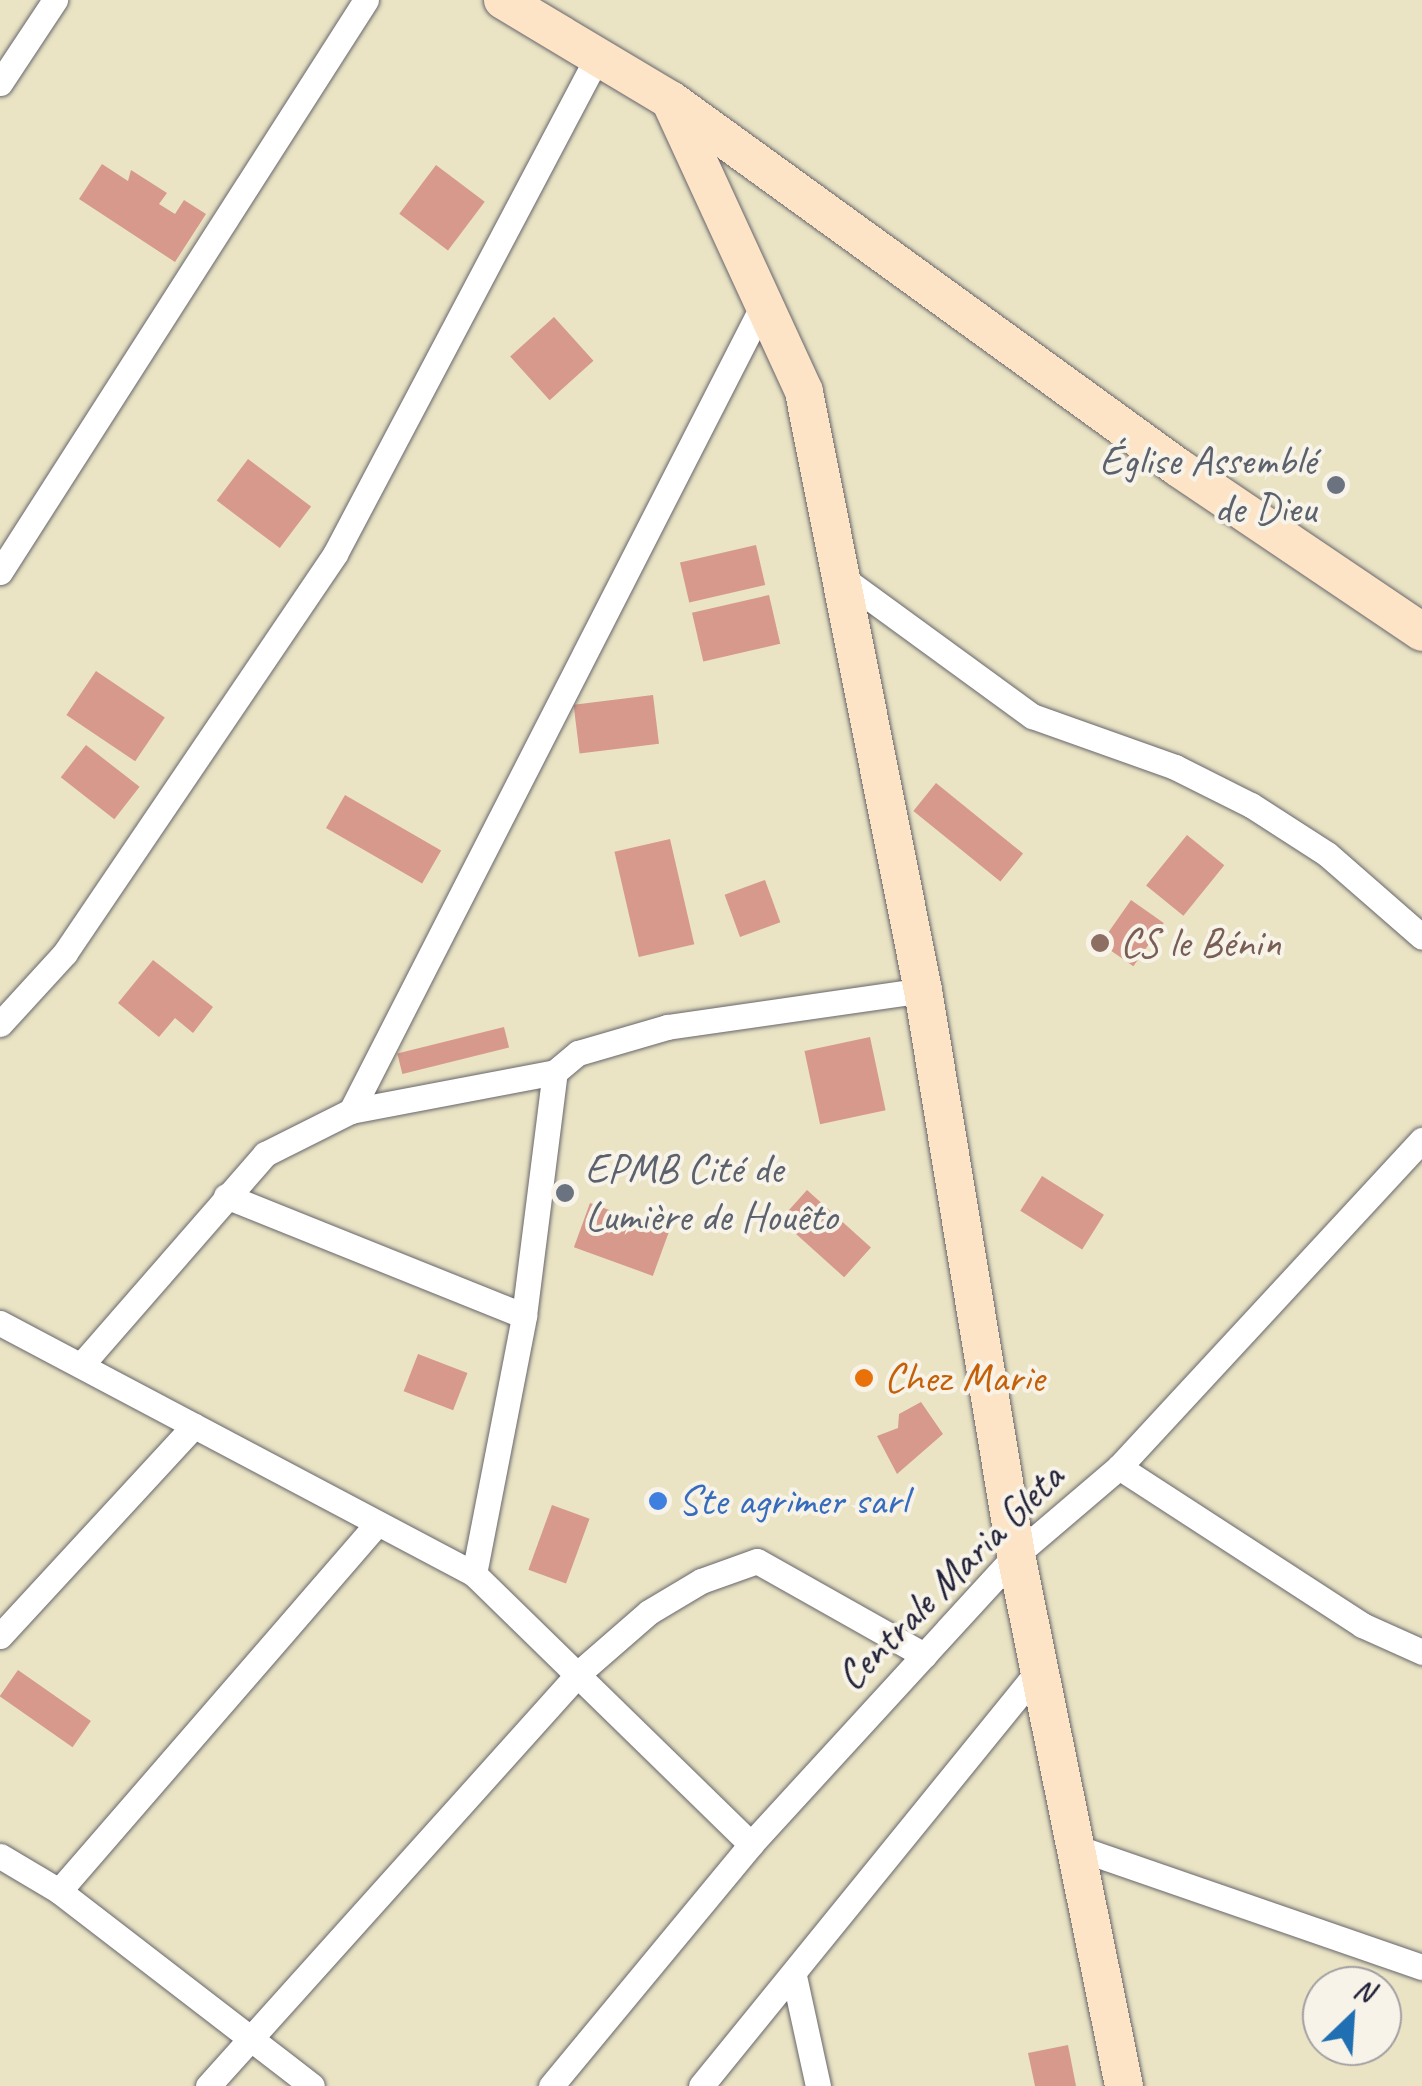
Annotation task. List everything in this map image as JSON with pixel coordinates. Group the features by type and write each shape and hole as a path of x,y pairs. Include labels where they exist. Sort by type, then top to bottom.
{"street":[{"path":"0,83 55,0"},
{"path":"0,572 366,0"},
{"path":"503,0 600,52 670,100 1179,468 1422,632"},
{"path":"0,1024 64,952 335,554 600,52"},
{"path":"670,100 804,392 844,579 922,990 1016,1555 1124,2086"},
{"path":"351,1110 764,303"},
{"path":"844,579 1032,716 1175,766 1251,805 1327,854 1422,937"},
{"path":"82,1364 264,1154 351,1110 555,1072 578,1053 667,1028 922,990"},
{"path":"474,1574 524,1316 555,1072"},
{"name":"Centrale Maria Gleta","path":"551,2086 751,1844 1016,1555 1119,1467 1422,1140"},
{"path":"226,1196 524,1316"},
{"path":"0,1322 374,1526 474,1574 580,1672 751,1844"},
{"path":"0,1636 194,1426"},
{"path":"1119,1467 1362,1624 1422,1652"},
{"path":"60,1890 374,1526"},
{"path":"208,2086 580,1672 649,1612 701,1581 757,1562 772,1564 924,1656"},
{"path":"701,2086 1039,1670"},
{"path":"1075,1848 1422,1967"},
{"path":"0,1856 60,1890 312,2086"},
{"path":"794,1976 818,2086"}],"building":[{"path":"102,164 128,181 131,170 167,193 159,204 175,214 184,200 206,214 175,262 79,199"},
{"path":"436,165 485,202 448,250 399,214"},
{"path":"554,317 593,361 550,400 510,356"},
{"path":"248,459 311,507 280,548 217,501"},
{"path":"756,545 765,585 689,602 680,563"},
{"path":"769,595 780,644 703,661 692,613"},
{"path":"96,671 165,717 135,761 66,715"},
{"path":"653,695 659,744 580,753 574,705"},
{"path":"86,745 140,787 114,819 61,777"},
{"path":"936,783 1023,853 1000,881 913,811"},
{"path":"345,795 441,850 422,883 326,828"},
{"path":"1187,835 1224,865 1183,916 1146,886"},
{"path":"670,839 694,944 639,957 614,852"},
{"path":"765,880 780,922 740,937 725,895"},
{"path":"1131,900 1164,923 1133,966 1101,943"},
{"path":"153,960 213,1007 193,1033 175,1018 159,1037 118,1003"},
{"path":"504,1027 509,1047 402,1074 397,1054"},
{"path":"870,1037 886,1110 820,1124 804,1051"},
{"path":"1042,1176 1104,1215 1082,1249 1020,1211"},
{"path":"807,1190 871,1248 844,1277 780,1220"},
{"path":"590,1203 669,1232 653,1276 574,1247"},
{"path":"418,1354 467,1373 453,1410 404,1391"},
{"path":"921,1402 943,1434 897,1474 877,1436 898,1428 899,1414"},
{"path":"552,1505 590,1519 566,1584 528,1570"},
{"path":"18,1670 91,1721 73,1747 0,1696"},
{"path":"1068,2045 1076,2086 1035,2086 1028,2053"}],"place":[{"name":"Église Assemblé de Dieu","path":"1336,485"},
{"name":"CS le Bénin","path":"1100,943"},
{"name":"EPMB Cité de Lumière de Houêto","path":"565,1193"},
{"name":"Chez Marie","path":"864,1378"},
{"name":"Ste agrimer sarl","path":"658,1501"}]}
